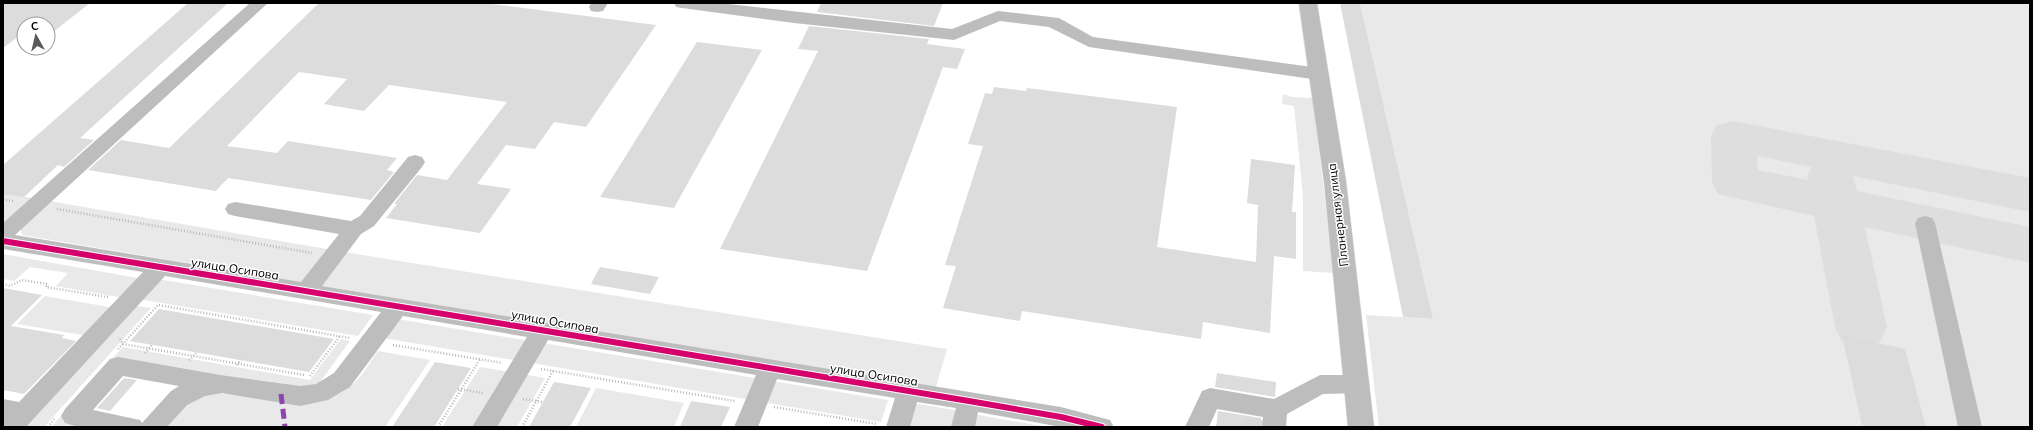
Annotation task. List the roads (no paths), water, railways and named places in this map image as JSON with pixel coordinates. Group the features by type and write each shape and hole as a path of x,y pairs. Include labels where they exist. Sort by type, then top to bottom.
{"main road":[{"name":"Планерная улица","path":"1308,3 1335,181 1358,384 1361,427"}],"street":[{"path":"3,235 260,3"},
{"path":"682,3 794,18 954,35 998,16 1053,22 1089,42 1319,74"},
{"path":"305,292 354,229 367,221 415,162"},
{"path":"235,209 354,229"},
{"path":"1925,223 1970,427"},
{"name":"улица Осипова","path":"3,241 969,401 1060,422 1102,427"},
{"path":"12,416 129,301 160,268"},
{"path":"132,427 73,416 118,366 300,396 320,393 342,380 397,307"},
{"path":"484,427 542,331"},
{"path":"746,427 770,369"},
{"path":"152,427 178,398 190,391 205,386 222,384"},
{"path":"1197,427 1210,398 1275,418 1320,385 1358,384"},
{"path":"889,426 908,392"},
{"path":"962,427 969,401"}],"tunnel":[{"path":"1252,427 1253,419"}]}
